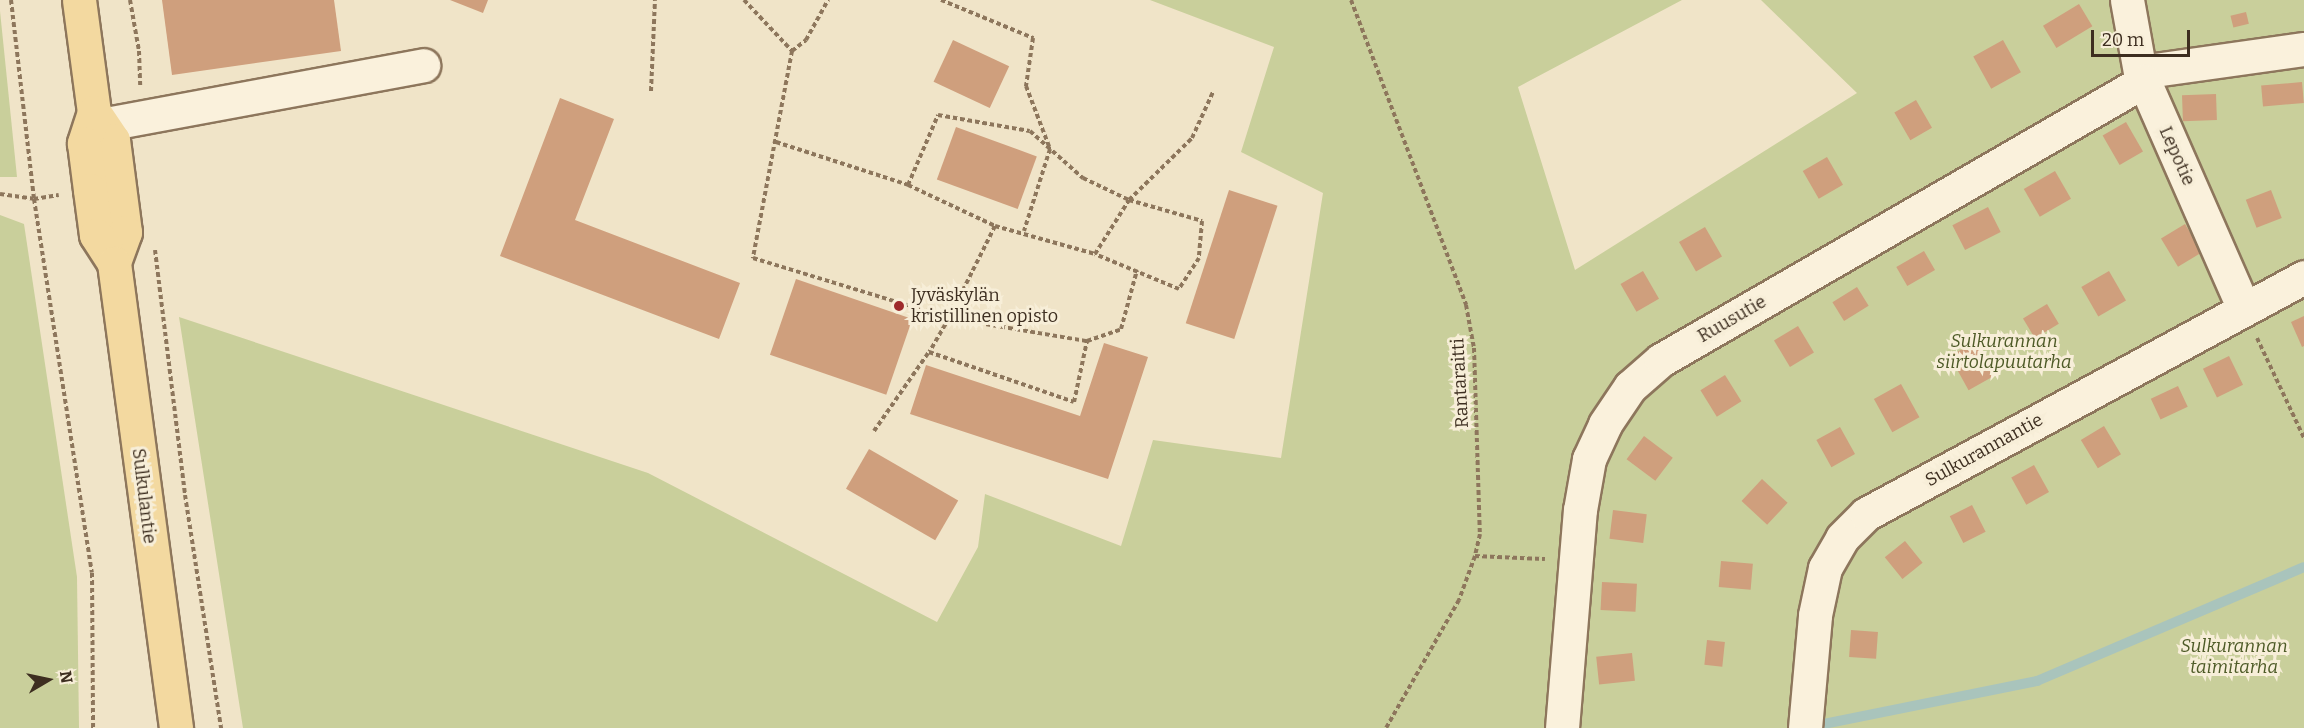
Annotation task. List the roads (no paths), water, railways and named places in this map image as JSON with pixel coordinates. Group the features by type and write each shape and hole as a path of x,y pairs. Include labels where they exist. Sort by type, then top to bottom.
{"main road":[{"name":"Sulkulantie","path":"79,0 96,121 113,140 125,232 114,263 176,728"}],"lane":[{"name":"Lepotie","path":"2127,0 2142,76 2243,307"},
{"path":"2142,76 2304,49"},
{"path":"96,121 142,118 423,65"},
{"name":"Ruusutie","path":"1562,728 1582,500 1597,442 1630,387 1661,360 2142,76"},
{"name":"Sulkurannantie","path":"1805,728 1815,615 1826,568 1842,538 1866,514 2243,307 2304,277"}],"waterway":[{"path":"1809,727 2037,681 2304,567"}],"place":[{"name":"Jyväskylän kristillinen opisto","path":"899,306"}],"park label":[{"name":"Sulkurannan siirtolapuutarha","path":"2004,352"},
{"name":"Sulkurannan taimitarha","path":"2234,657"}]}
